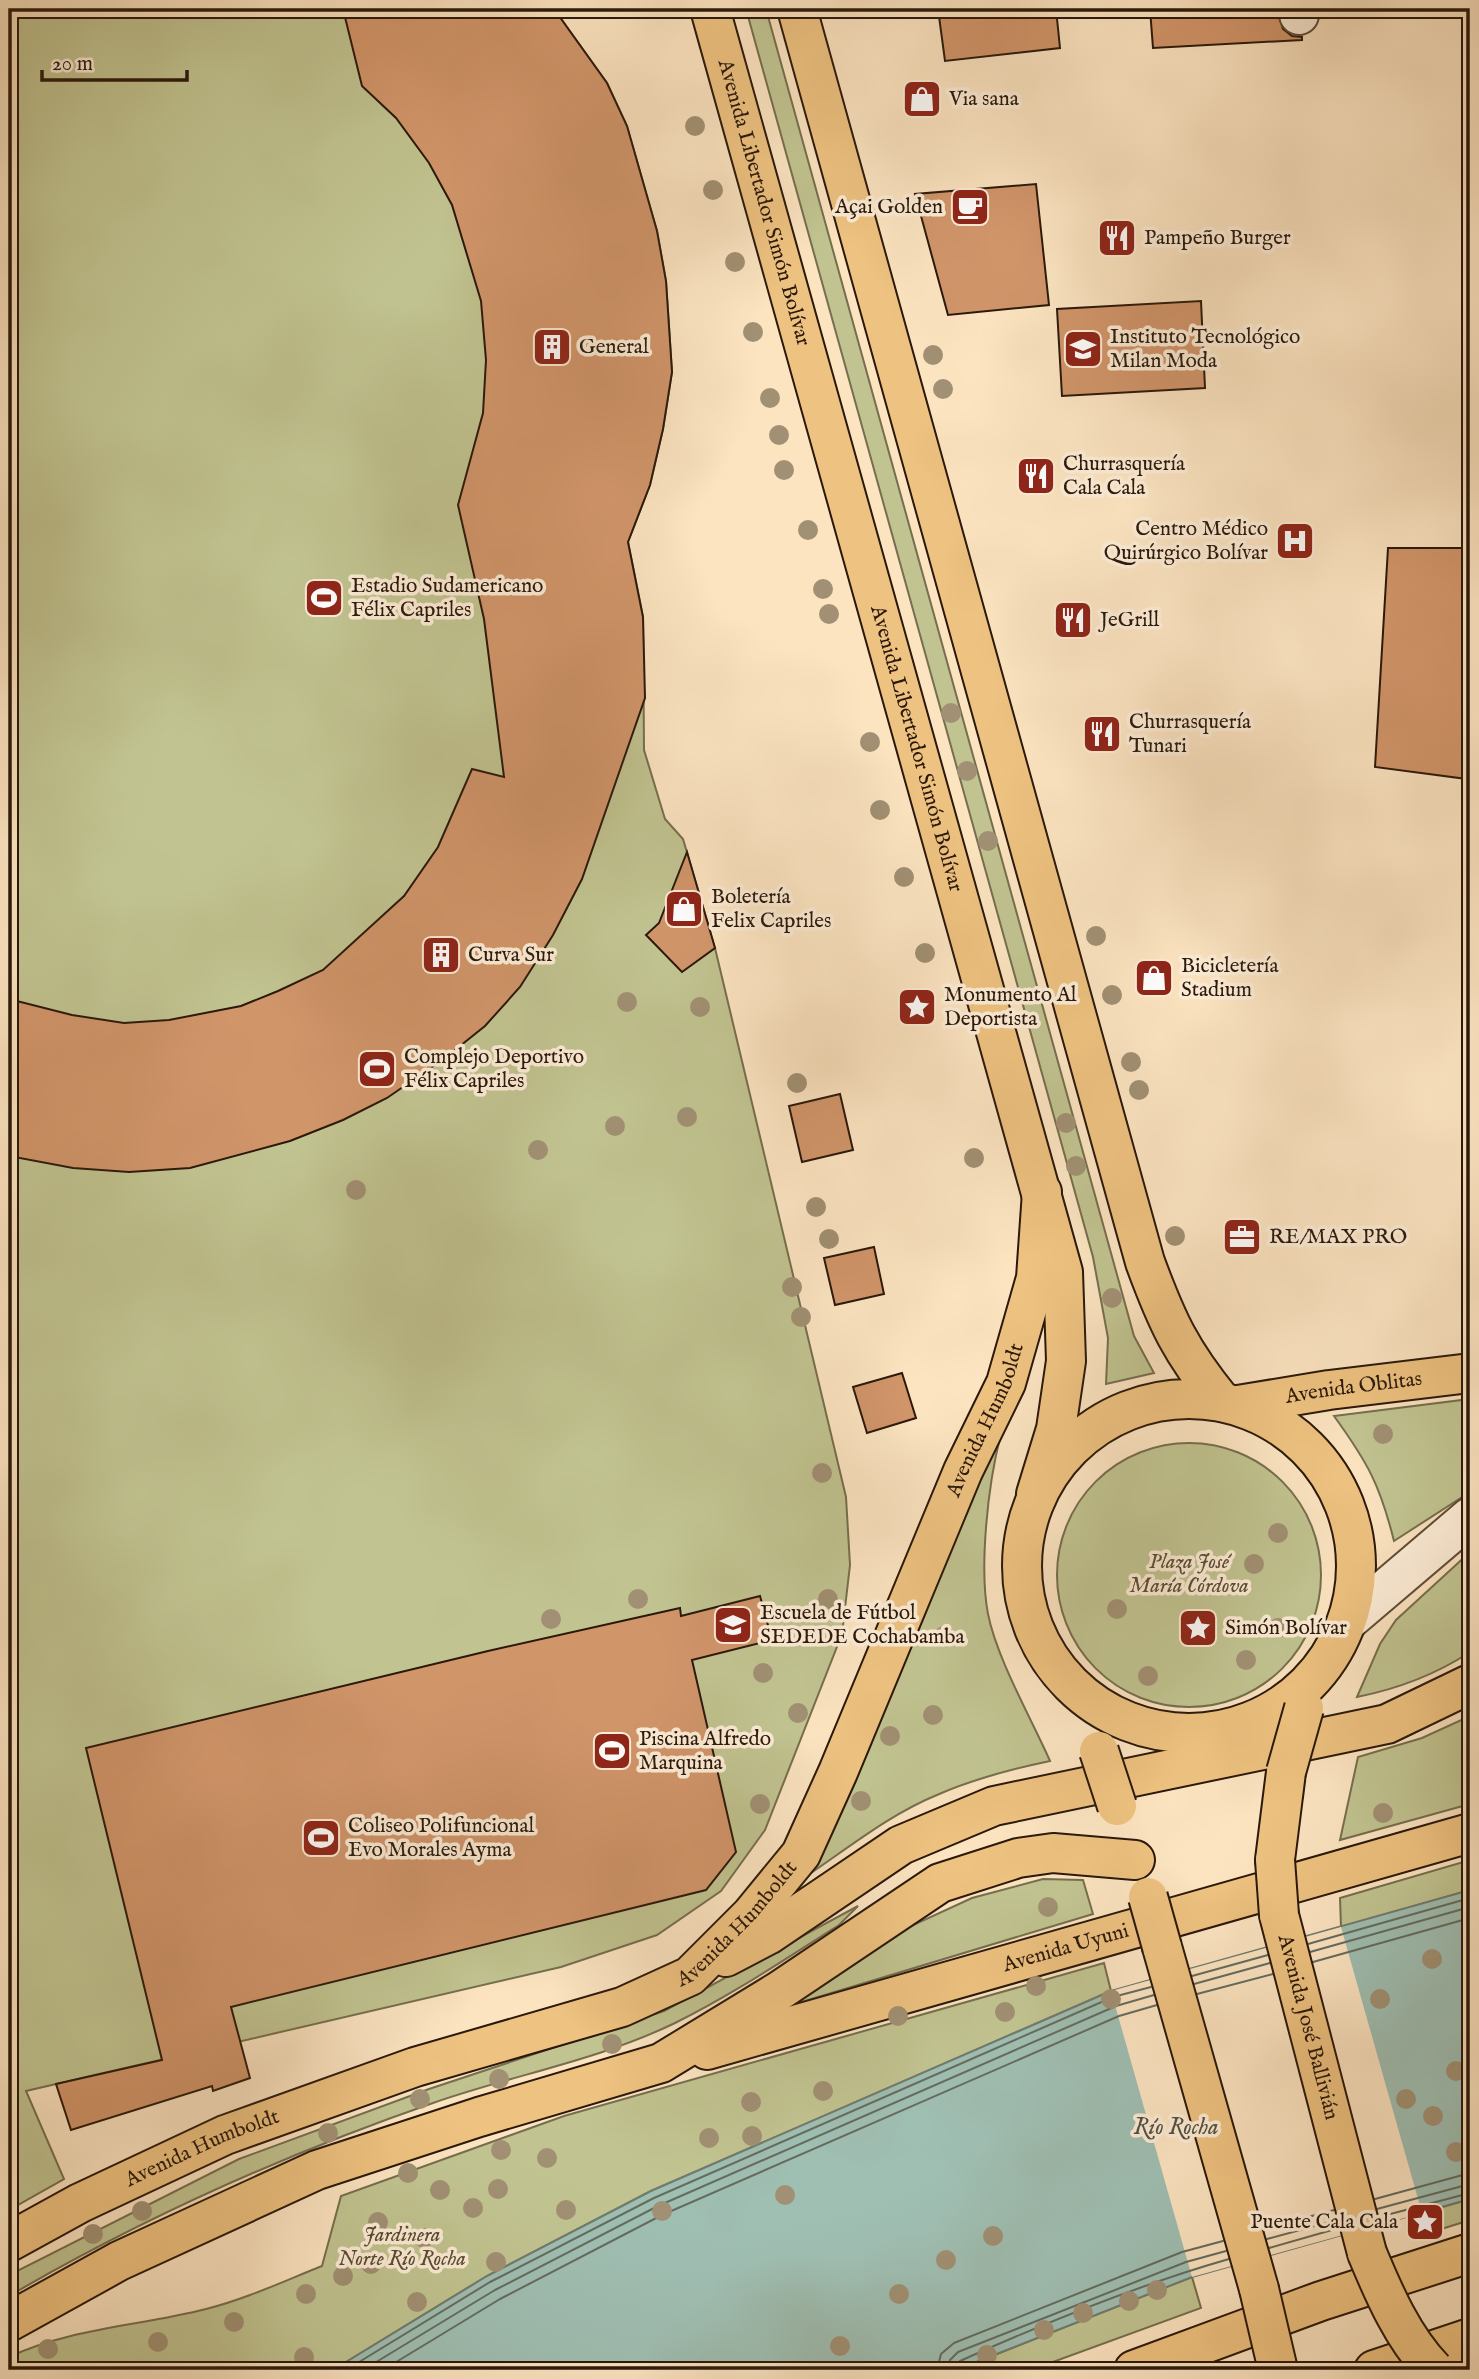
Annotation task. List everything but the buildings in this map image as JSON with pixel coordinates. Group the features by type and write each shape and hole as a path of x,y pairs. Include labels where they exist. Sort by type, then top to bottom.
{"main road":[{"name":"Avenida Libertador Simón Bolívar","path":"710,9 1063,1272 1066,1361 1056,1429 1037,1494"},
{"path":"797,9 1145,1262 1166,1321 1191,1364 1230,1404"},
{"name":"Avenida Humboldt","path":"9,2242 80,2203 225,2134 415,2067 622,2007 690,1976 751,1915 801,1854 838,1772 963,1471 1006,1383 1036,1278 1042,1192"},
{"name":"Avenida Oblitas","path":"1230,1404 1470,1373"},
{"path":"1067,1683 1102,1711 1145,1728 1190,1734 1241,1726 1287,1703 1324,1667 1349,1620 1357,1574 1353,1528 1336,1485 1307,1448 1281,1428 1230,1404 1187,1398 1152,1403 1109,1418 1080,1438 1055,1464 1037,1494 1023,1532 1020,1573 1027,1613 1043,1650 1067,1683 1099,1751 1148,1897 1255,2274 1278,2370"},
{"name":"Avenida José Ballivián","path":"1324,1667 1304,1708 1286,1772 1275,1860 1282,1929 1364,2241 1386,2299 1423,2358 1434,2370"},
{"path":"690,1976 768,1935 901,1845 994,1806 1387,1724 1470,1684"},
{"name":"Avenida Uyuni","path":"661,2063 1470,1833"},
{"path":"9,2322 119,2261 317,2171 479,2117 661,2063 779,1991 940,1884 1018,1858 1053,1853 1135,1860"},
{"path":"1134,2370 1321,2301 1470,2253"},
{"path":"1374,2370 1470,2339"}],"street":[{"path":"1349,1620 1470,1517"}],"green space":[{"name":"Complejo Deportivo Félix Capriles","path":"9,9 554,9 607,83 627,126 657,231 666,281 672,372 650,485 628,542 643,617 644,750 665,819 683,839 715,948 846,1497 850,1565 842,1634 765,1830 721,1891 657,1935 561,1967 26,2091 64,2179 9,2210"},
{"path":"746,9 766,9 1134,1336 1154,1373 1106,1384 1108,1338 1093,1257"},
{"path":"1470,1399 1470,1492 1394,1541 1384,1504 1372,1475 1334,1416"},
{"path":"1000,1438 986,1526 985,1595 999,1650 1050,1761 979,1779 920,1803 886,1822 805,1877 917,1609"},
{"name":"Plaza José María Córdova","path":"1189,1443 1215,1445 1240,1453 1273,1473 1291,1491 1311,1524 1319,1549 1319,1601 1311,1626 1291,1659 1273,1677 1240,1697 1215,1705 1189,1707 1163,1705 1138,1697 1105,1677 1087,1659 1067,1626 1059,1601 1057,1575 1059,1549 1067,1524 1087,1491 1105,1473 1138,1453 1163,1445"},
{"path":"1470,1552 1470,1652 1415,1680 1357,1697 1380,1644 1396,1620"},
{"path":"1470,1716 1470,1804 1340,1840 1358,1757 1422,1738"},
{"path":"1470,1860 1470,1890 1341,1927 1340,1898"},
{"path":"1043,1879 1083,1880 1093,1914 795,2004 900,1931 972,1898"},
{"path":"858,1906 839,1925 738,1989 675,2023 586,2057 433,2103 270,2166 163,2214 9,2296 9,2275 239,2159 429,2089 664,2011"},
{"name":"Jardinera Norte Río Rocha","path":"1104,1963 1111,1991 651,2191 487,2276 333,2370 9,2370 9,2357 33,2347 81,2334 221,2305 322,2266 341,2196 564,2116"},
{"path":"1470,2199 1470,2220 1429,2233 1422,2213"},
{"path":"1192,2277 1201,2308 1031,2370 956,2370"}],"water":[{"name":"Río Rocha","path":"1470,1890 1470,2199 1192,2277 956,2370 333,2370 487,2276 651,2191 1111,1991"}],"pier":[{"name":"Puente Cala Cala","path":"1341,1927 1422,2213 1192,2277 1111,1991"}],"place":[{"name":"Via sana","path":"922,99"},
{"name":"Açai Golden","path":"970,207"},
{"name":"Pampeño Burger","path":"1117,238"},
{"name":"General","path":"552,347"},
{"name":"Instituto Tecnológico Milan Moda","path":"1083,349"},
{"name":"Churrasquería Cala Cala","path":"1036,476"},
{"name":"Centro Médico Quirúrgico Bolívar","path":"1295,541"},
{"name":"Estadio Sudamericano Félix Capriles","path":"324,598"},
{"name":"JeGrill","path":"1073,620"},
{"name":"Churrasquería Tunari","path":"1102,734"},
{"name":"Boletería Felix Capriles","path":"684,909"},
{"name":"Curva Sur","path":"441,955"},
{"name":"Bicicletería Stadium","path":"1154,978"},
{"name":"Monumento Al Deportista","path":"917,1007"},
{"name":"Complejo Deportivo Félix Capriles","path":"377,1069"},
{"name":"RE/MAX PRO","path":"1242,1237"},
{"name":"Escuela de Fútbol SEDEDE Cochabamba","path":"733,1625"},
{"name":"Simón Bolívar","path":"1198,1628"},
{"name":"Piscina Alfredo Marquina","path":"612,1751"},
{"name":"Coliseo Polifuncional Evo Morales Ayma","path":"321,1838"},
{"name":"Puente Cala Cala","path":"1425,2222"}]}
